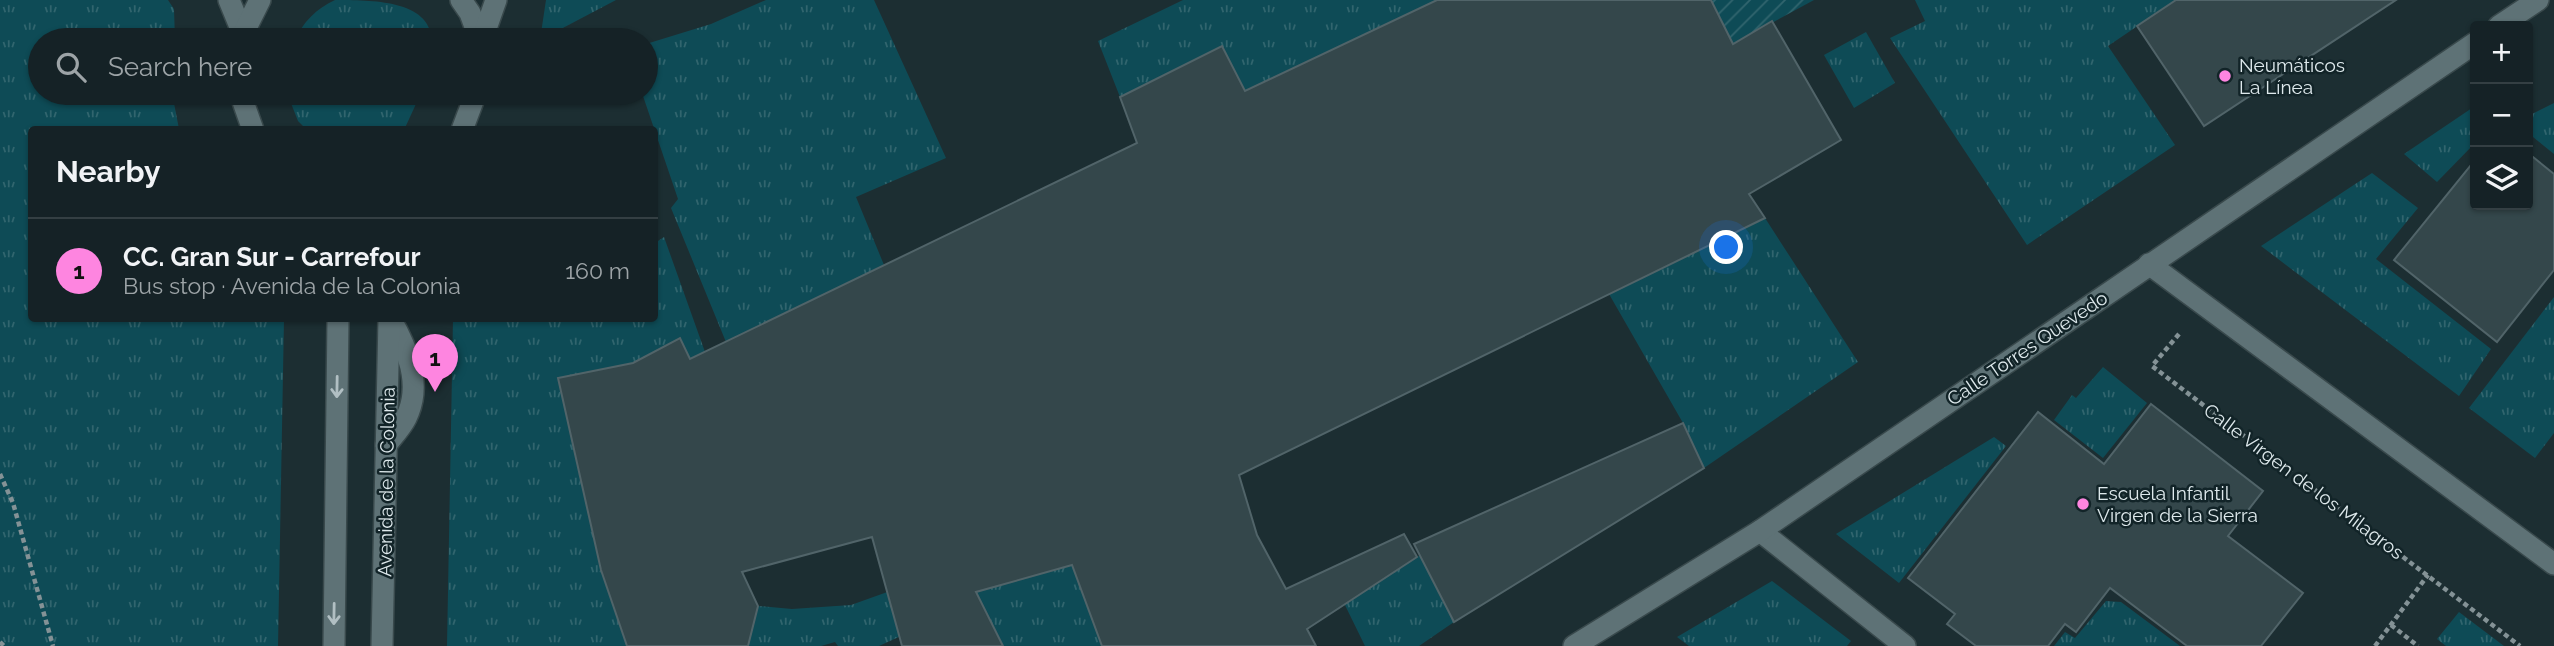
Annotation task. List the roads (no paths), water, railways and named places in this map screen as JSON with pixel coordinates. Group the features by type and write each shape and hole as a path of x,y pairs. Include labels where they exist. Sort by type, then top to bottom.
{"street":[{"path":"229,0 239,28"},
{"path":"246,28 260,0"},
{"path":"461,0 476,28"},
{"path":"485,28 495,0"},
{"path":"2506,21 2538,0"},
{"name":"Calle Torres Quevedo","path":"1574,646 1760,531 2470,46"},
{"path":"244,105 252,126"},
{"path":"464,126 471,105"},
{"path":"2149,264 2554,564"},
{"path":"334,646 338,322"},
{"name":"Avenida de la Colonia","path":"382,646 390,322"},
{"path":"1760,531 1905,646"}],"place":[{"name":"Neumáticos La Línea","path":"2225,76"},
{"name":"CC. Gran Sur - Carrefour","path":"435,392"},
{"name":"Escuela Infantil Virgen de la Sierra","path":"2083,504"}]}
